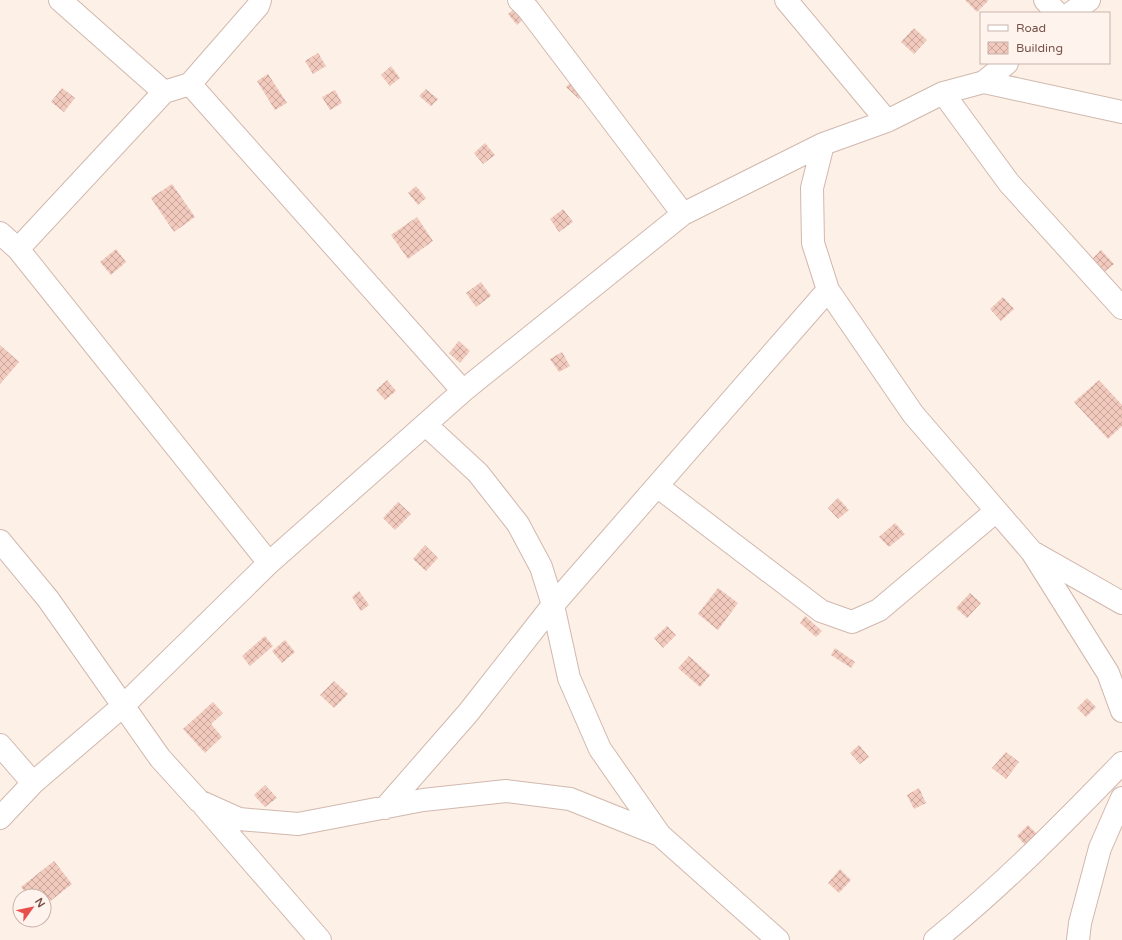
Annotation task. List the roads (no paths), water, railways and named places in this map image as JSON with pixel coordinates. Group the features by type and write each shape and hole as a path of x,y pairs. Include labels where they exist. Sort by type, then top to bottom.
{"street":[{"path":"18,249 164,92 190,84 258,6 260,0"},
{"path":"519,0 528,9 588,87 683,214"},
{"path":"786,0 887,121"},
{"path":"1045,0 1056,12"},
{"path":"1072,12 1089,0"},
{"path":"73,4 164,92"},
{"path":"0,818 33,783 124,705 269,563 463,391 683,214 822,144 887,121 943,93 984,82 1006,64"},
{"path":"984,82 1122,112"},
{"path":"190,84 463,391"},
{"path":"943,93 1009,183 1122,308"},
{"path":"822,144 812,188 813,243 828,290 913,414 1032,552 1108,673 1122,711"},
{"path":"0,233 18,249 269,563"},
{"path":"385,808 468,713 553,605 828,290"},
{"path":"426,425 478,473 518,524 541,567 553,605 569,678 600,749 660,835 778,940"},
{"path":"657,486 821,611 852,622 879,610 996,511"},
{"path":"0,541 48,599 160,758 320,940"},
{"path":"1032,552 1122,603"},
{"path":"0,745 33,783"},
{"path":"935,940 968,913 1050,838 1122,763"},
{"path":"199,801 239,819 298,824 423,800 506,791 570,799 660,835"},
{"path":"1078,940 1080,924 1100,848 1122,798"}]}
